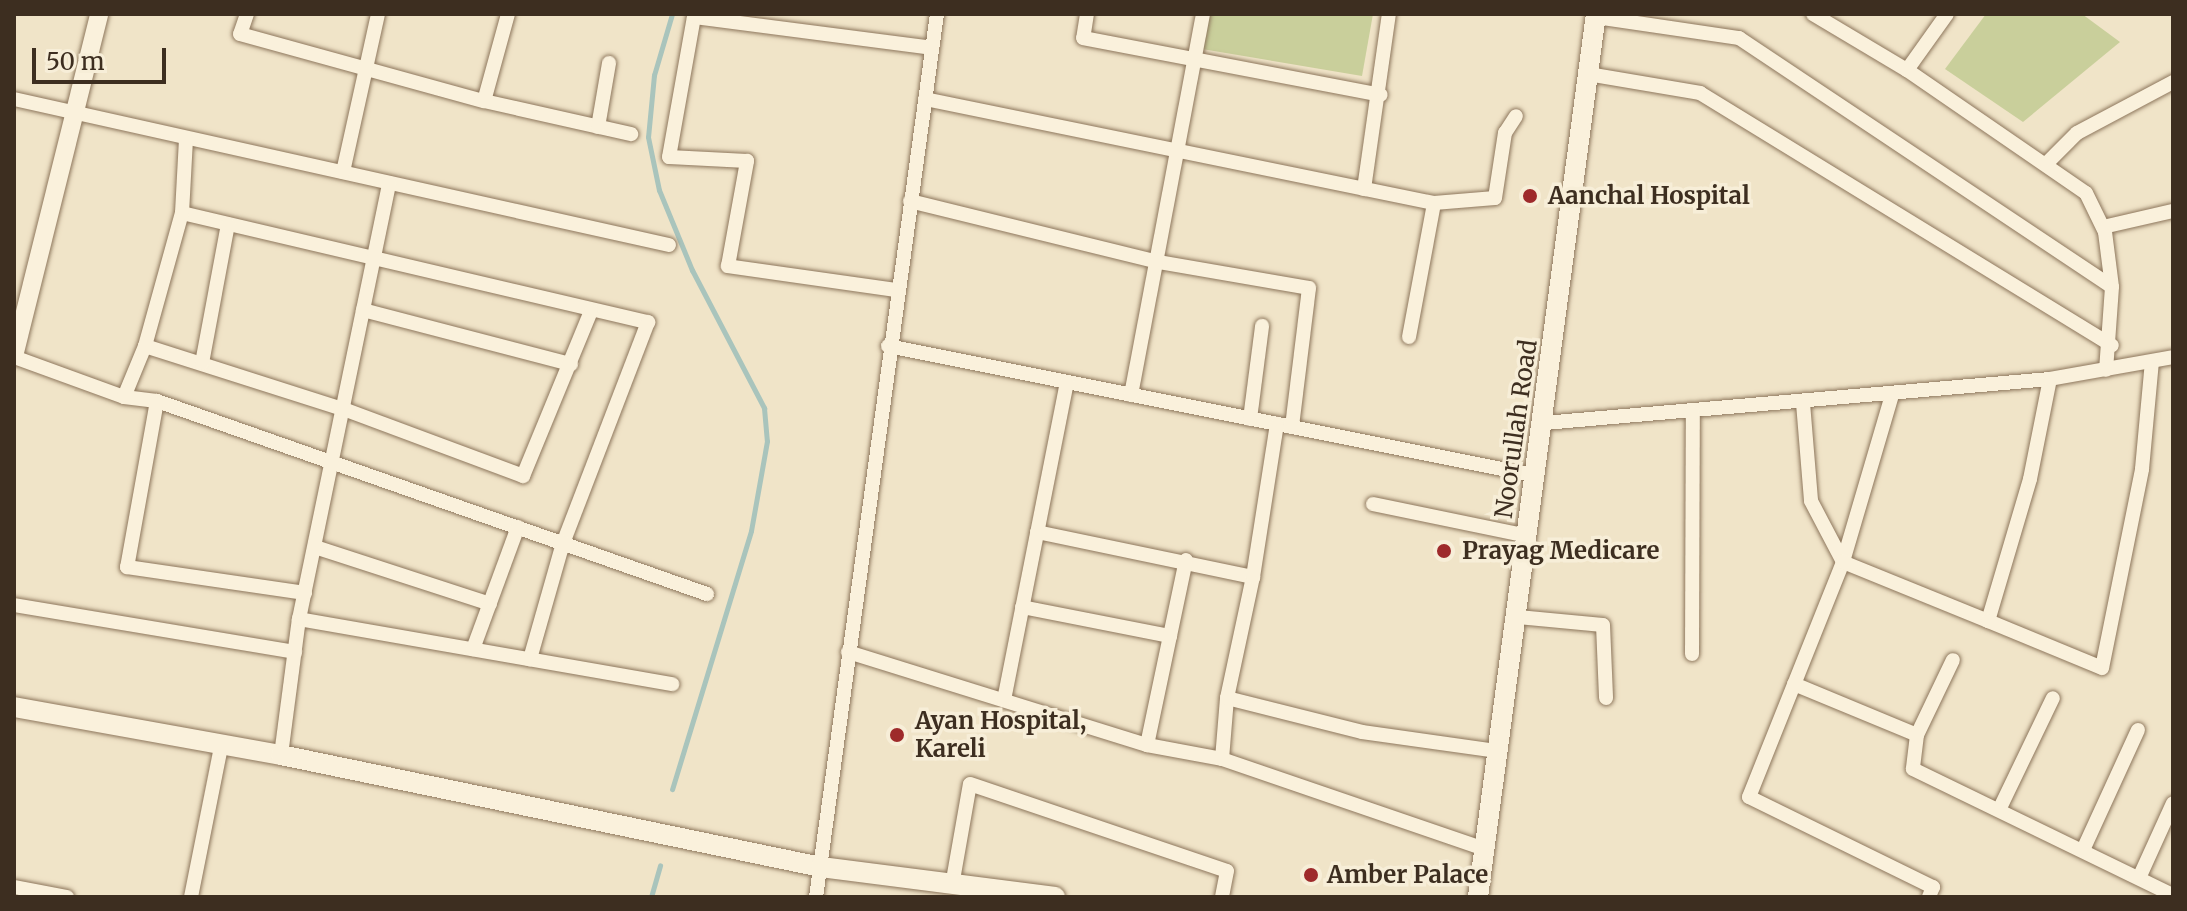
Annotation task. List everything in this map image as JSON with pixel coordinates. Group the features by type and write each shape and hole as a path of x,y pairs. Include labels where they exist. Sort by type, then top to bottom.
{"main road":[{"name":"Noorullah Road","path":"1478,897 1537,476 1596,15"},
{"path":"14,707 221,747 281,755 821,867 953,880 1044,896"}],"street":[{"path":"99,14 78,113 14,356 124,397 157,401 707,594"},
{"path":"247,14 240,34 364,65 484,101 631,134"},
{"path":"343,172 364,65 378,14"},
{"path":"484,101 508,14"},
{"path":"816,897 888,346 937,14"},
{"path":"1087,14 1083,38 1381,95"},
{"path":"1131,395 1159,262 1203,14"},
{"path":"1364,189 1381,95 1389,14"},
{"path":"1813,14 1907,70 2047,163 2086,193 2103,227 2112,287 2112,345 2106,370"},
{"path":"1907,70 1947,14"},
{"path":"1596,15 1739,38 2112,287"},
{"path":"896,290 728,266 747,161 669,157 694,17 932,48"},
{"path":"598,127 609,63"},
{"path":"1588,74 1700,93 2112,345"},
{"path":"2047,163 2077,133 2173,82"},
{"path":"14,99 669,245"},
{"path":"925,99 1434,203 1495,198 1505,133 1516,116"},
{"path":"124,397 145,346 182,213 186,138"},
{"path":"281,755 299,619 346,410 389,183"},
{"path":"910,201 1159,262 1309,288 1284,426 1227,698 1222,759"},
{"path":"1409,337 1434,203"},
{"path":"2103,227 2173,211"},
{"path":"182,213 376,255 591,311 648,322 563,543 530,659"},
{"path":"202,363 228,224"},
{"path":"363,310 571,364"},
{"path":"145,346 346,410 523,476 591,311"},
{"path":"1250,419 1262,326"},
{"path":"888,346 1537,476"},
{"path":"1544,423 1693,413 2050,379 2173,357"},
{"path":"1803,403 1811,501 1843,562 2102,668 2142,469 2152,361"},
{"path":"1988,621 2030,479 2050,379"},
{"path":"1004,700 1067,382"},
{"path":"1892,395 1843,562 1749,797 1933,887 1929,897"},
{"path":"157,401 127,567 305,593"},
{"path":"1692,654 1693,413"},
{"path":"1373,504 1528,536"},
{"path":"473,649 518,527"},
{"path":"1037,532 1186,560 1253,577"},
{"path":"315,547 490,604"},
{"path":"1147,745 1186,560"},
{"path":"14,605 295,652"},
{"path":"1022,607 1170,636"},
{"path":"1518,617 1603,625 1606,698"},
{"path":"299,619 672,684"},
{"path":"848,652 1147,745 1222,759 1485,849"},
{"path":"1953,660 1917,735 1913,769 2173,895"},
{"path":"1794,684 1917,735"},
{"path":"1227,698 1362,732 1498,751"},
{"path":"1999,810 2053,698"},
{"path":"2083,850 2138,730"},
{"path":"191,897 221,747"},
{"path":"953,880 970,784 1227,871 1222,897"},
{"path":"2139,878 2173,803"},
{"path":"14,887 67,897"}],"green space":[{"path":"1208,14 1373,14 1362,76 1202,49"},
{"path":"1986,14 2082,14 2120,42 2023,122 1945,69"}],"waterway":[{"path":"672,14 654,75 648,137 659,190 692,270 764,408 767,441 751,531 672,789"},
{"path":"651,897 660,865"}],"place":[{"name":"Aanchal Hospital","path":"1530,196"},
{"name":"Prayag Medicare","path":"1444,551"},
{"name":"Ayan Hospital, Kareli","path":"897,735"},
{"name":"Amber Palace","path":"1311,875"}]}
